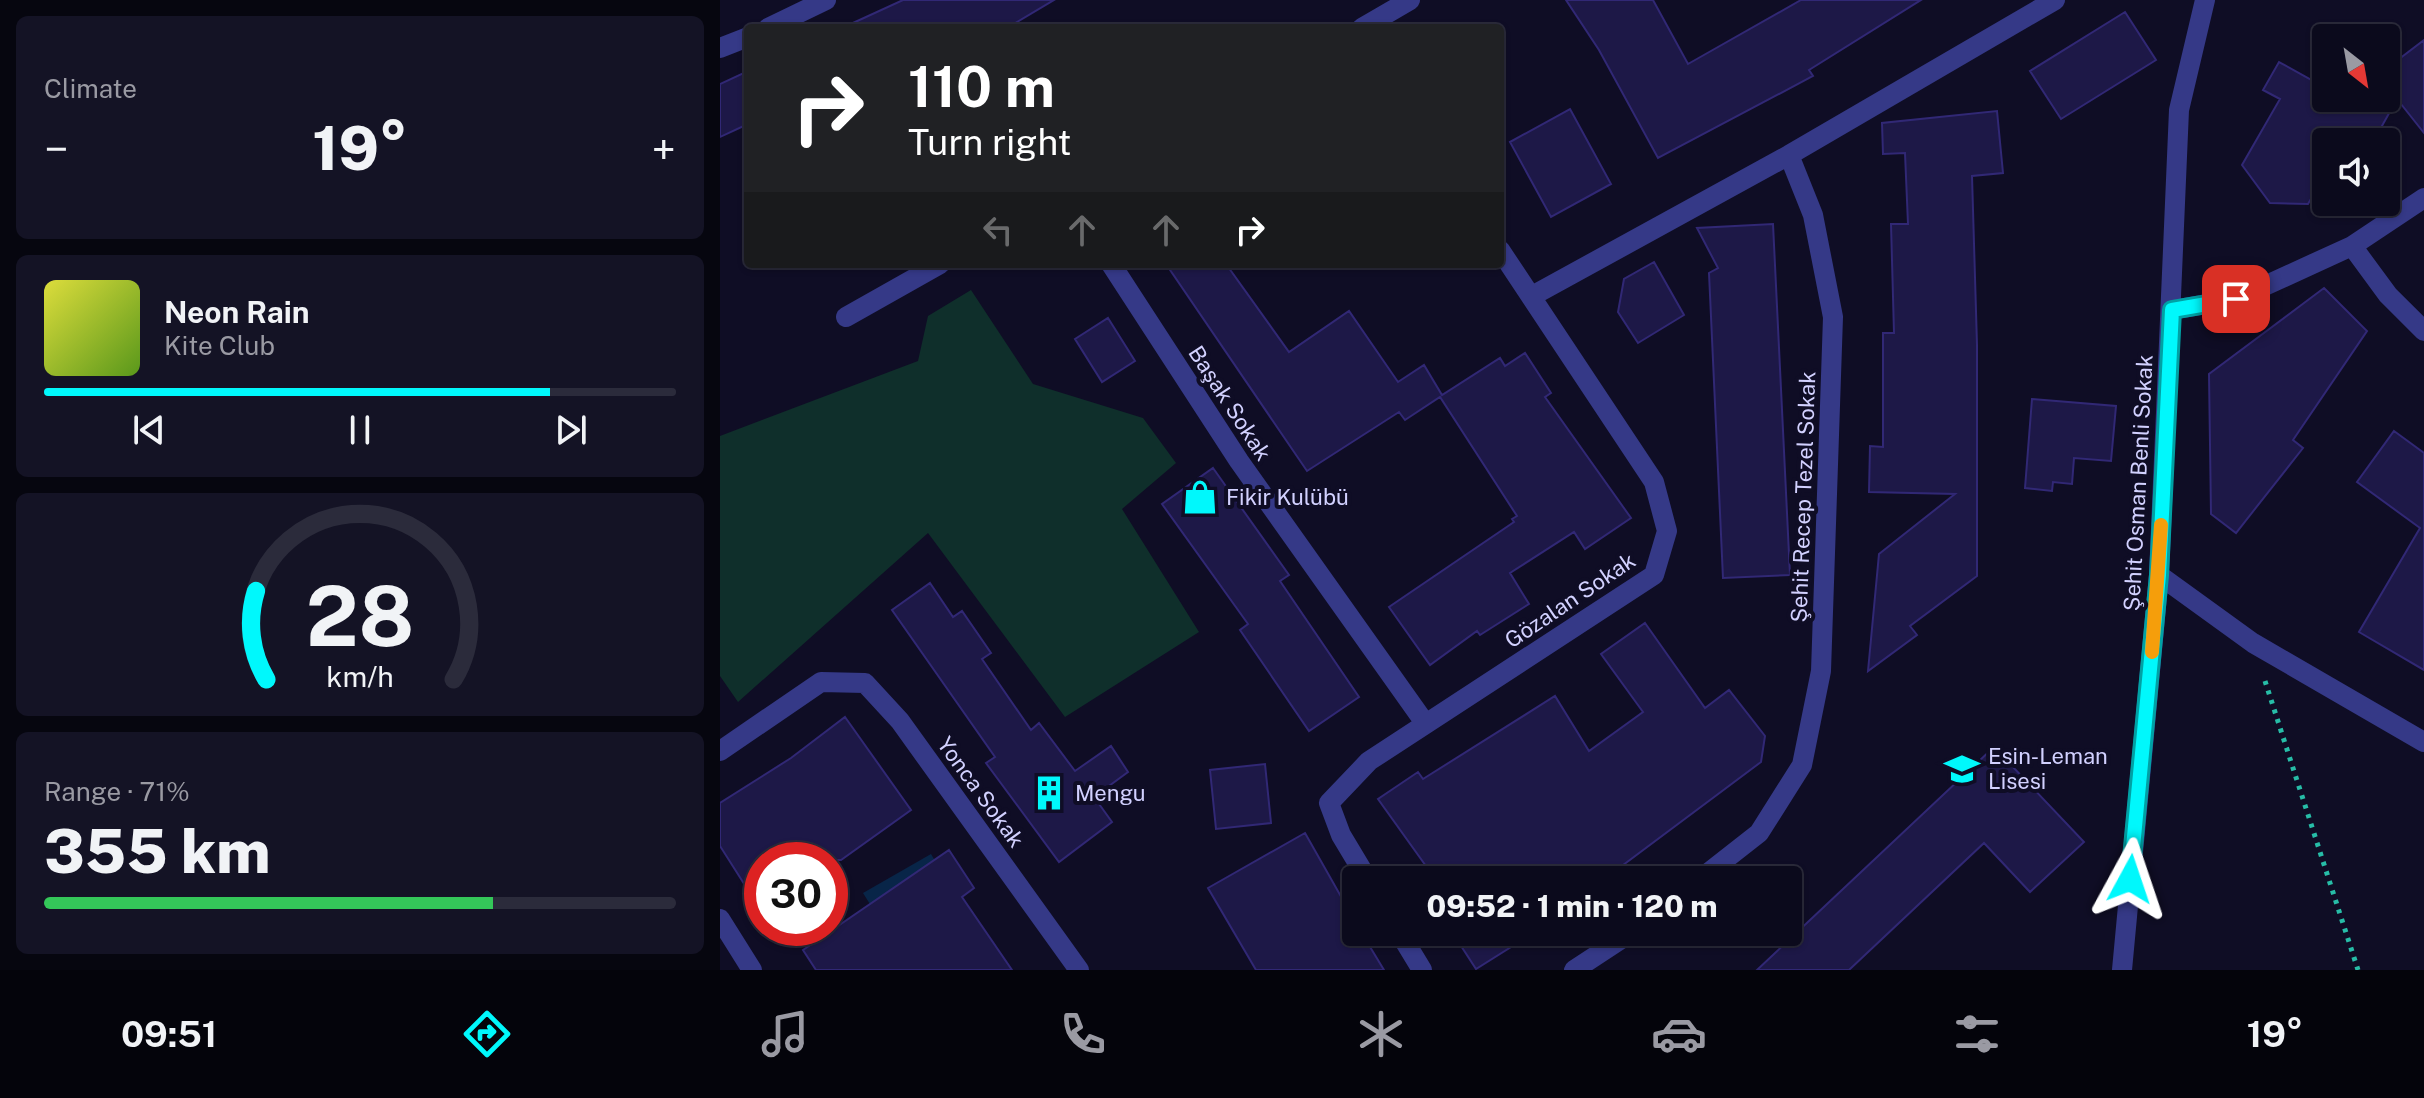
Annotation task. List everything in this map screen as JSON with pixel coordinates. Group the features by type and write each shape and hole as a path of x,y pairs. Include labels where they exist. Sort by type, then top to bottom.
{"street":[{"path":"776,24 826,0"},
{"path":"1374,24 1410,0"},
{"path":"1532,296 1789,155 2055,0"},
{"name":"Şehit Osman Benli Sokak","path":"2122,970 2159,575 2179,110 2205,0"},
{"path":"720,48 744,39"},
{"name":"Şehit Recep Tezel Sokak","path":"1717,866 1759,833 1802,765 1821,671 1833,317 1813,215 1789,155"},
{"path":"2172,310 2236,299 2352,246 2424,198"},
{"path":"2352,246 2388,295 2424,331"},
{"name":"Gözalan Sokak","path":"1360,866 1341,835 1329,803 1369,761 1654,575 1667,531 1654,482 1504,256"},
{"path":"846,317 933,268"},
{"name":"Başak Sokak","path":"1114,268 1239,461 1425,723"},
{"path":"2159,575 2253,643 2424,742"},
{"name":"Yonca Sokak","path":"720,751 821,682 865,683 900,721 1079,970"},
{"path":"720,919 752,970"},
{"path":"1407,946 1422,970"},
{"path":"1574,970 1611,946"}],"path":[{"path":"2253,643 2358,970"}],"green space":[{"path":"971,290 1033,384 1143,418 1176,463 1122,509 1199,632 1065,717 928,533 738,702 720,676 720,436 918,361 928,316"}],"water":[{"path":"931,854 947,881 873,909 863,893"}],"building":[{"path":"903,0 1054,0 1014,24 851,24"},
{"path":"1566,0 1653,0 1688,64 1801,0 1921,0 1809,70 1813,76 1658,158 1599,50"},
{"path":"2125,12 2156,60 2061,119 2030,71"},
{"path":"2424,40 2424,133 2400,103 2400,58"},
{"path":"2279,62 2312,80 2312,112 2390,112 2381,128 2312,128 2312,197 2308,204 2270,203 2242,165 2280,99 2263,90"},
{"path":"744,73 744,126 720,137 720,84"},
{"path":"1570,109 1611,184 1551,217 1510,142"},
{"path":"1997,111 2003,173 1972,176 1977,345 1977,576 1910,626 1917,635 1868,671 1879,554 1955,494 1869,492 1870,446 1883,447 1883,333 1894,333 1891,224 1908,224 1905,153 1883,154 1882,123"},
{"path":"1773,224 1790,575 1723,578 1709,273 1718,268 1697,228"},
{"path":"1654,262 1684,315 1638,343 1618,312 1624,279"},
{"path":"1169,268 1229,268 1289,352 1349,311 1398,382 1424,365 1442,395 1500,358 1505,366 1525,353 1551,393 1545,397 1631,518 1585,549 1574,532 1510,573 1529,604 1480,635 1477,631 1430,665 1389,607 1514,522 1512,519 1517,516 1440,397 1405,420 1399,412 1307,471"},
{"path":"2324,288 2367,331 2293,440 2303,448 2236,533 2211,514 2209,374"},
{"path":"1108,318 1135,361 1102,382 1075,339"},
{"path":"2032,399 2116,406 2111,461 2074,458 2072,484 2053,482 2052,491 2025,488"},
{"path":"2394,431 2424,453 2424,670 2359,632 2420,528 2357,482"},
{"path":"1213,468 1289,575 1280,581 1359,697 1309,731 1240,630 1248,624 1162,504"},
{"path":"930,583 953,617 962,611 991,653 982,659 1031,730 1039,723 1075,771 1111,746 1128,772 1094,797 1112,822 1059,862 986,763 995,757 892,610"},
{"path":"1645,623 1705,708 1729,690 1765,736 1761,762 1622,866 1426,866 1378,799 1418,772 1423,779 1555,696 1589,751 1643,712 1601,654"},
{"path":"845,717 911,810 848,855 848,842 744,842 744,884 720,846 720,803 791,758"},
{"path":"1994,747 2084,842 2030,892 1984,843 1849,970 1757,970 1783,946 1802,946 1802,928"},
{"path":"1265,764 1271,823 1216,829 1210,770"},
{"path":"1305,833 1342,898 1342,946 1369,946 1384,970 1256,970 1208,888"},
{"path":"949,850 974,888 962,897 1012,970 816,970 803,950 809,946 848,946 848,919"},
{"path":"1461,946 1513,946 1476,969"}],"slow traffic":[{"path":"2152,652 2161,525"}],"place":[{"name":"Fikir Kulübü","path":"1200,497"},
{"name":"Esin-Leman Lisesi","path":"1962,769"},
{"name":"Mengu","path":"1049,793"}],"route":[{"path":"2130,879 2159,575 2172,310 2236,299"}]}
